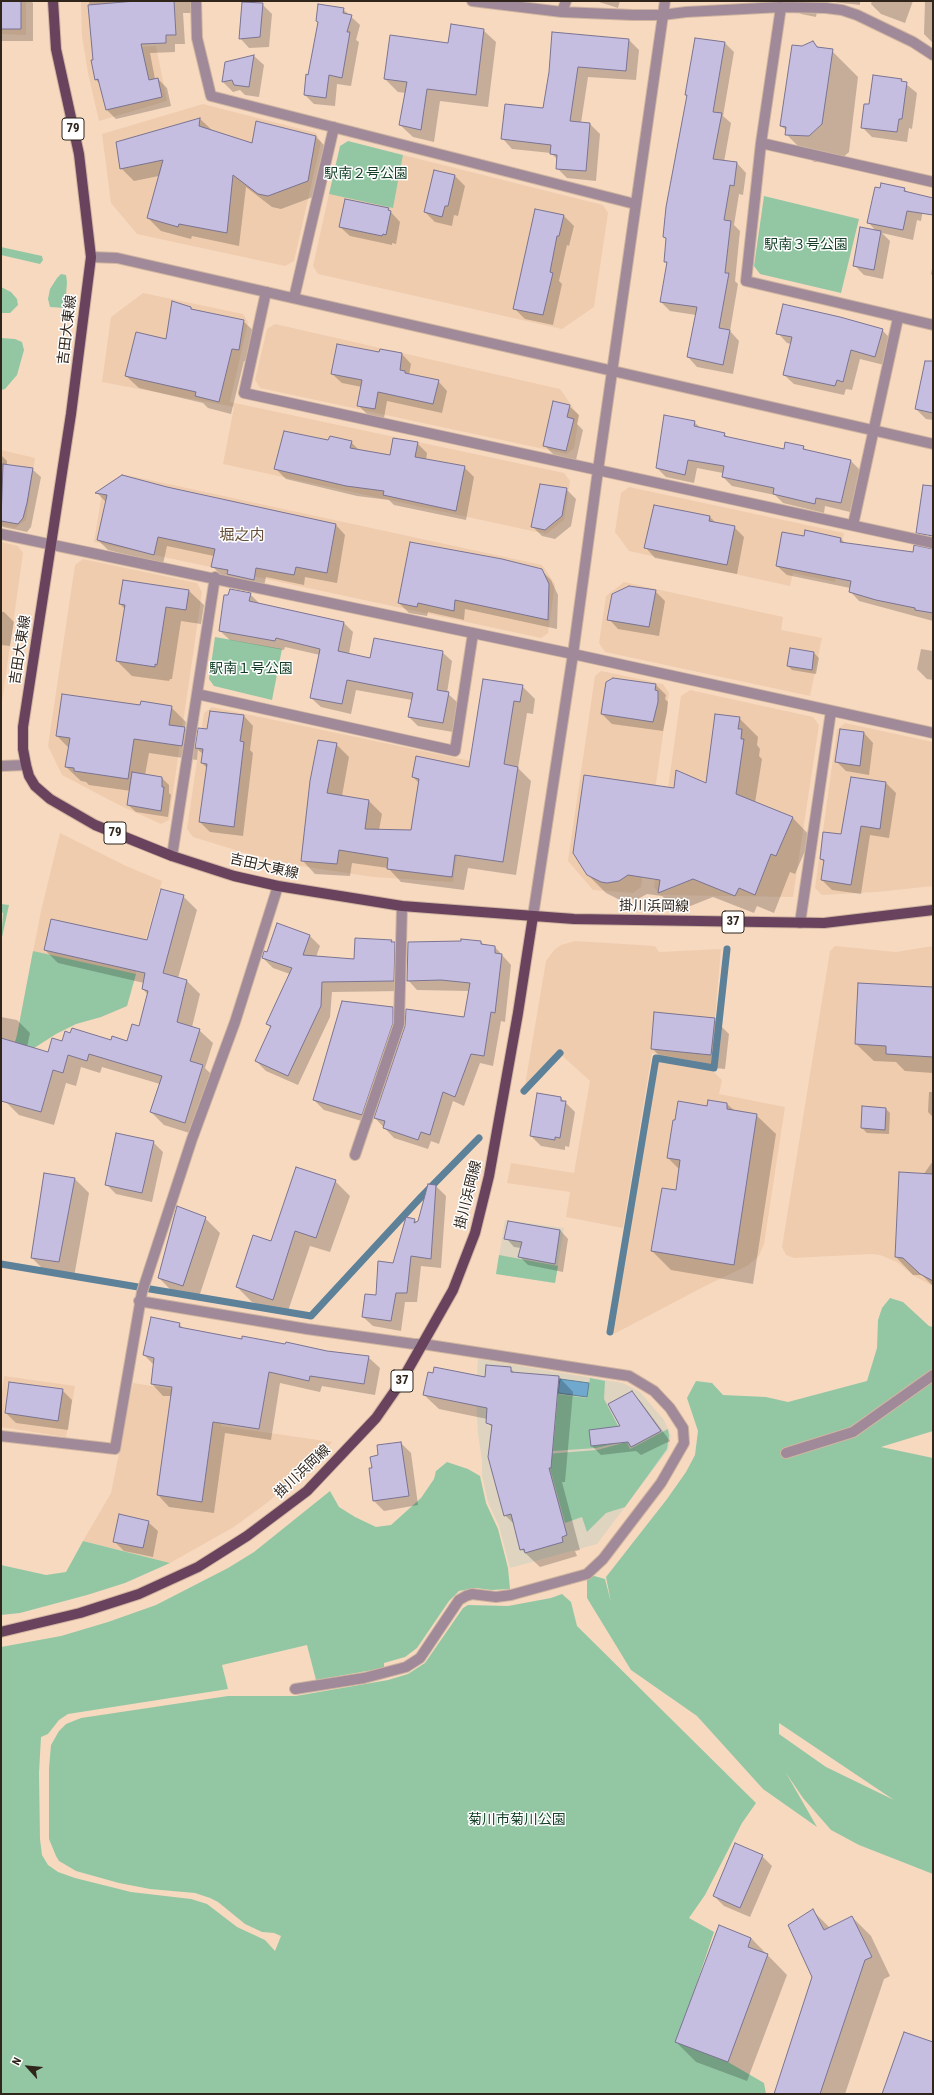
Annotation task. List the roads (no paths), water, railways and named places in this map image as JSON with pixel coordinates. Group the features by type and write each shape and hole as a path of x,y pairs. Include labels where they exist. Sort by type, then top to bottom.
{"main road":[{"name":"吉田大東線","path":"54,1 56,49 79,154 91,257 74,391 23,727 23,749 29,776 35,786 67,809 95,825 172,856 234,876 278,886 402,906 533,916"},
{"name":"掛川浜岡線","path":"1,1632 80,1613 139,1594 198,1567 247,1536 306,1491 376,1418 401,1382 453,1290 475,1233 489,1176 518,1013 533,916 633,921 824,923 933,910"}],"street":[{"path":"196,1 197,38 211,96 635,204"},
{"path":"472,1 562,12 662,15 686,12 781,7 842,10 857,15 913,42 933,55"},
{"path":"562,12 566,1"},
{"path":"533,916 573,654 635,204 665,1"},
{"path":"781,7 761,143 746,281 898,318 933,325"},
{"path":"294,298 334,127"},
{"path":"761,143 933,182"},
{"path":"91,257 117,258 933,444"},
{"path":"266,292 244,393 933,543"},
{"path":"853,525 898,318"},
{"path":"1,534 215,577 933,733"},
{"path":"172,856 215,577"},
{"path":"197,694 455,751 473,633"},
{"path":"800,923 832,711"},
{"path":"1,766 26,765"},
{"path":"1,1436 115,1449 142,1292 190,1146 235,1022 278,886"},
{"path":"355,1155 399,1024 402,906"},
{"path":"142,1292 307,1329 423,1344 629,1376 654,1391 670,1408 683,1428 684,1443 661,1483 603,1559 587,1574 511,1595 496,1597 472,1594 466,1596 459,1600 420,1658 406,1667 389,1673 364,1678 295,1688"},
{"path":"786,1453 852,1432 933,1375"}],"water":[{"path":"560,1379 589,1383 587,1397 558,1393"}],"waterway":[{"path":"610,1332 656,1058 714,1068 727,949"},
{"path":"524,1091 560,1053"},
{"path":"1,1264 311,1316 421,1197 479,1138"}],"district":[{"name":"堀之内","path":"242,536"}],"park label":[{"name":"駅南２号公園","path":"366,174"},
{"name":"駅南３号公園","path":"806,245"},
{"name":"駅南１号公園","path":"251,669"},
{"name":"菊川市菊川公園","path":"517,1820"}]}
